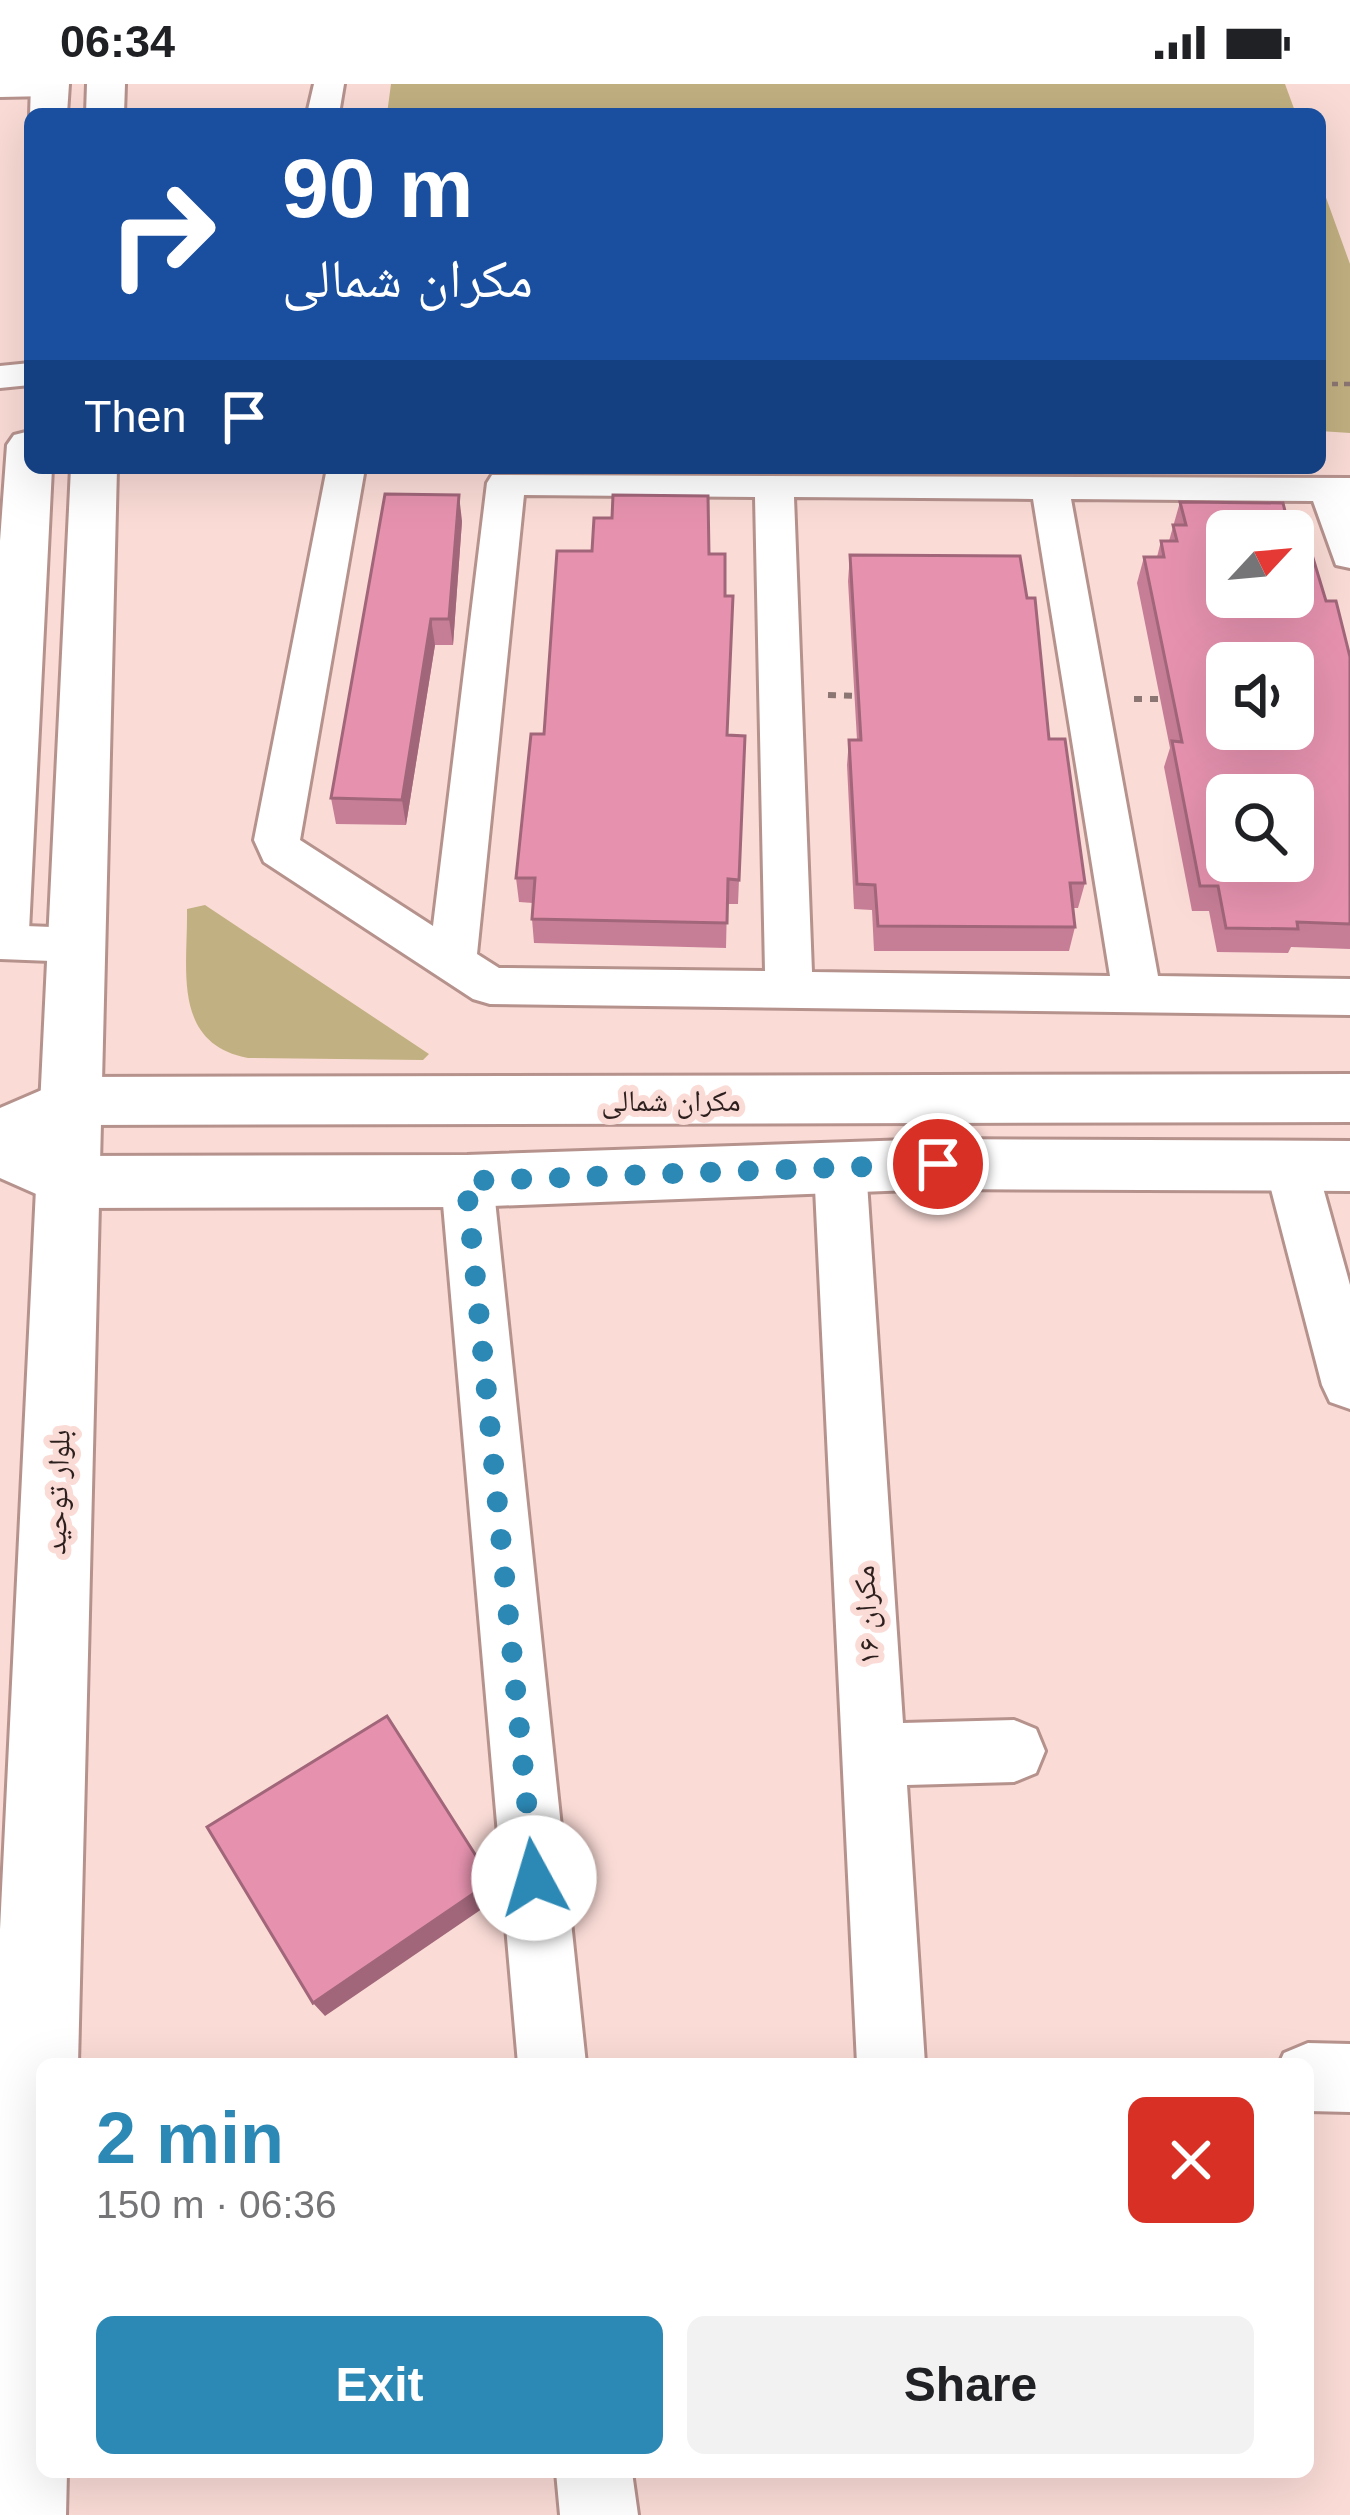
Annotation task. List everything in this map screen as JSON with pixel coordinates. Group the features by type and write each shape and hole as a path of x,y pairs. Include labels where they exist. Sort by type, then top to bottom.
{"main road":[{"path":"0,931 13,501 24,465"},
{"name":"بلوار توحید","path":"19,2515 94,474"},
{"name":"مکران شمالی","path":"0,1136 72,1100 1350,1098"},
{"path":"466,1181 474,1101"},
{"path":"0,1150 68,1182 466,1181 840,1166 1320,1166"}],"street":[{"path":"0,88 49,95"},
{"path":"345,474 277,840 287,859 490,986 1350,997"},
{"path":"452,964 506,483 1340,490 1350,556"},
{"path":"775,485 789,988"},
{"path":"1050,488 1138,997"},
{"path":"0,942 77,945"},
{"name":"مکران ۱۶","path":"840,1166 891,2058"},
{"path":"1320,1166 1350,1384"},
{"path":"466,1181 551,2058"},
{"path":"874,1755 1013,1751"},
{"path":"1314,2078 1350,2078"},
{"path":"595,2478 598,2515"}],"shaded area":[{"path":"391,84 1285,84 1294,108 388,108"},
{"path":"1326,198 1350,264 1350,433 1326,431"},
{"path":"205,905 429,1054 423,1060 248,1058 223,1050 195,1020 186,979 187,909"}],"building":[{"path":"385,494 459,495 449,619 431,619 402,800 331,798"},
{"path":"613,495 708,496 709,554 725,554 725,596 733,596 727,735 745,736 739,880 728,879 727,923 532,919 535,878 516,878 531,734 544,734 557,551 592,551 594,518 612,518"},
{"path":"1180,502 1283,503 1285,510 1206,510 1206,618 1314,618 1314,561 1326,601 1336,601 1350,657 1350,924 1297,922 1298,929 1226,928 1218,886 1200,886 1172,741 1182,742 1144,557 1164,557 1161,541 1177,541 1173,525 1186,525"},
{"path":"850,555 1020,556 1027,598 1035,598 1049,739 1065,739 1085,883 1070,883 1075,927 878,926 875,885 857,884 849,740 861,740"},
{"path":"387,1716 492,1881 313,2003 207,1827"}],"route":[{"path":"534,1878 466,1181 938,1164"}]}
